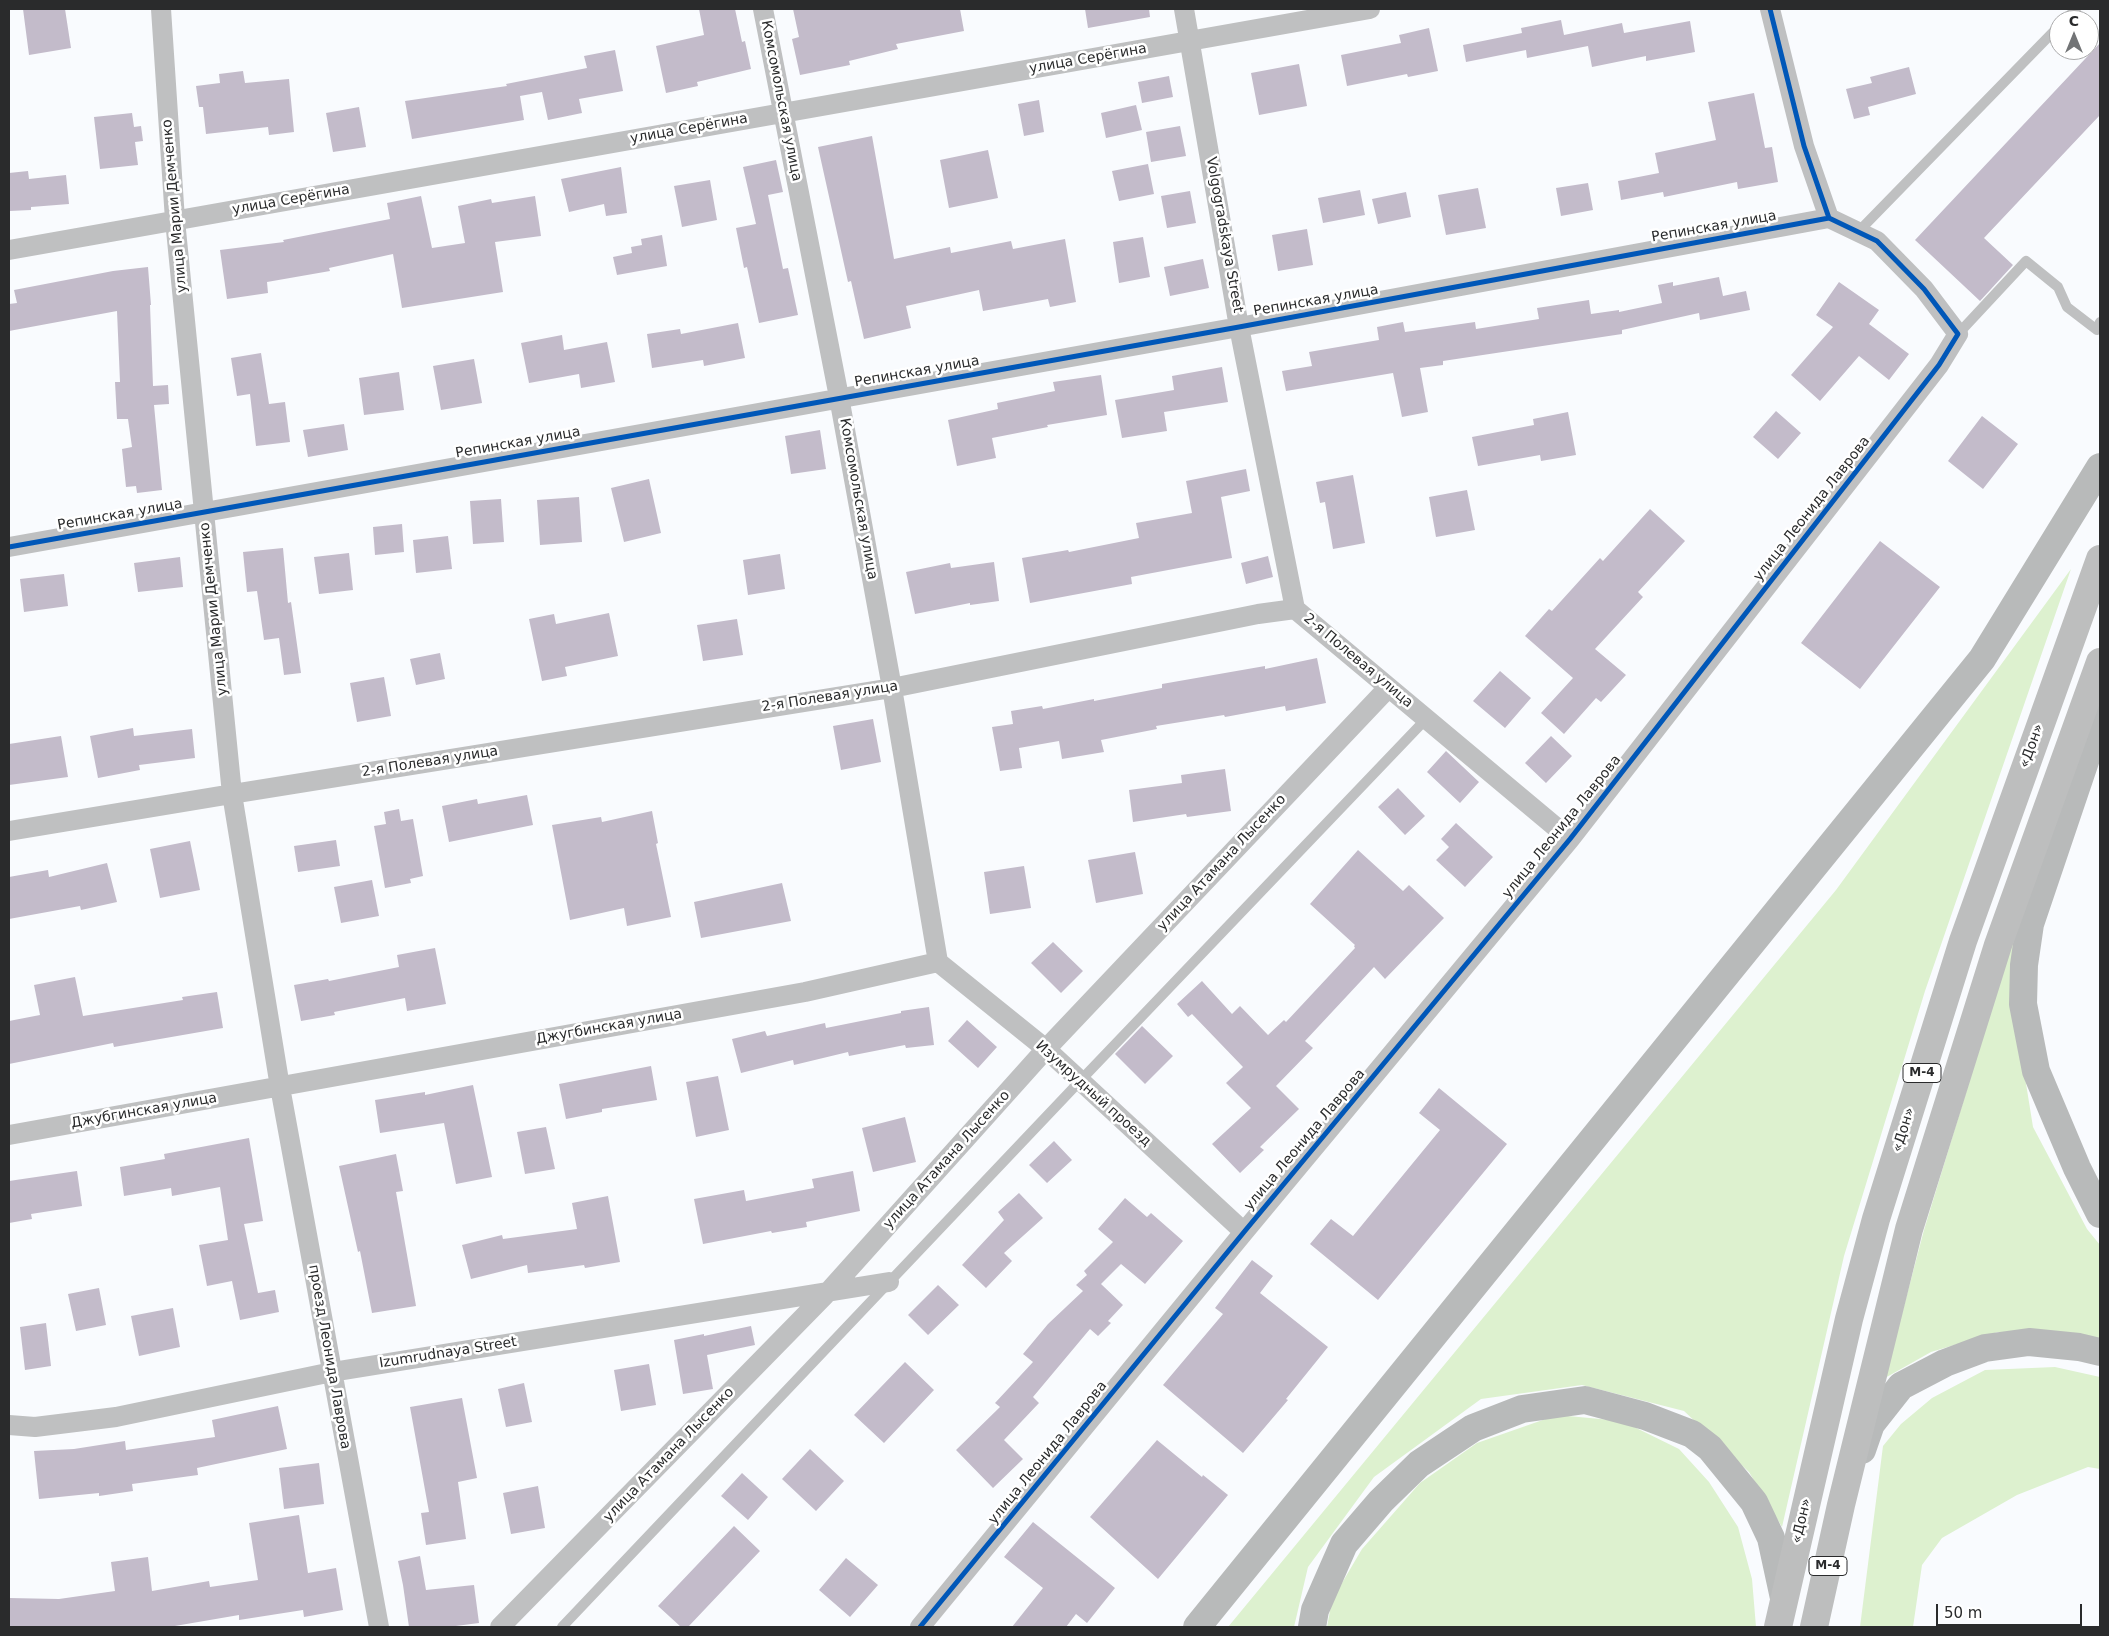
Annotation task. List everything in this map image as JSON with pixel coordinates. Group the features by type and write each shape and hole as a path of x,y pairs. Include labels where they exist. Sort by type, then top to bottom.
{"highway":[{"name":"«Дон»","path":"1778,1627 1849,1319 1876,1219 1963,941 2100,559"},
{"name":"М-4","path":"1814,1627 1841,1505 1909,1228 1998,945 2100,662"}],"main road":[{"path":"1197,1627 1982,659 2100,467"},
{"path":"2100,717 2030,924 2024,965 2023,1004 2036,1071 2077,1168 2100,1214"},
{"path":"1841,1505 1871,1424 1901,1386 1944,1363 1986,1348 2029,1342 2078,1347 2100,1352"},
{"path":"1312,1627 1315,1610 1344,1544 1381,1501 1418,1464 1473,1428 1522,1409 1585,1400 1660,1422 1692,1434 1710,1448 1754,1502 1771,1538 1784,1598"}],"street":[{"name":"улица Марии Демченко","path":"161,9 175,220 232,794 280,1087"},
{"name":"Комсомольская улица","path":"763,9 839,397 892,688 938,962"},
{"name":"Volgogradskaya Street","path":"1184,9 1239,327 1295,609"},
{"name":"улица Серёгина","path":"9,250 1370,9"},
{"path":"1770,9 1804,146 1829,218 1876,241 1917,282 1958,334"},
{"name":"Репинская улица","path":"9,547 839,397 1239,327 1829,218"},
{"name":"улица Леонида Лаврова","path":"920,1627 1570,838 1939,365 1958,334"},
{"name":"2-я Полевая улица","path":"9,831 892,688 1258,614 1295,609 1570,838"},
{"name":"улица Атамана Лысенко","path":"500,1627 829,1291 1046,1049 1388,688"},
{"name":"Изумрудный проезд","path":"938,962 1046,1049 1244,1232"},
{"name":"Джугбинская улица","path":"280,1087 804,992 938,962"},
{"name":"Джубгинская улица","path":"9,1135 280,1087"},
{"name":"проезд Леонида Лаврова","path":"280,1087 379,1627"},
{"name":"Izumrudnaya Street","path":"9,1424 35,1427 116,1417 332,1372 889,1282"}],"lane":[{"path":"1858,232 2049,36"},
{"path":"1958,334 2026,261 2058,287 2066,307 2097,330 2100,322"},
{"path":"562,1627 1080,1080 1427,718"}],"green space":[{"path":"2071,569 1925,991 1844,1256 1782,1527 1749,1472 1684,1411 1582,1385 1481,1399 1374,1477 1308,1567 1294,1627 1228,1627 1836,890"},
{"path":"2020,915 2013,1003 2033,1127 2087,1229 2100,1245 2100,1342 2070,1332 1998,1332 1931,1352 1885,1378 1924,1230"},
{"path":"2055,1367 2100,1377 2100,1469 2088,1467 2017,1495 1942,1538 1922,1565 1913,1627 1860,1627 1883,1446 1901,1424 1932,1398 1985,1370"},
{"path":"1557,1415 1622,1421 1679,1449 1709,1482 1738,1527 1752,1579 1756,1627 1327,1627 1332,1600 1362,1549 1420,1483 1477,1443"}],"building":[{"path":"23,9 65,9 71,48 29,55"},
{"path":"699,9 735,9 742,42 745,41 751,69 697,82 698,86 666,93 656,46 704,35"},
{"path":"793,9 960,9 964,31 896,44 898,49 849,61 850,65 800,75 792,39 799,37"},
{"path":"1085,9 1149,9 1150,17 1088,28"},
{"path":"1561,20 1564,35 1622,23 1624,33 1690,21 1695,52 1646,61 1646,56 1592,67 1588,46 1527,58 1526,50 1466,62 1463,45 1522,33 1521,28"},
{"path":"1429,28 1438,71 1408,77 1407,74 1347,86 1341,55 1401,43 1399,35"},
{"path":"2099,44 2100,115 1984,238 2013,265 1980,301 1915,240 2084,60 2099,60"},
{"path":"615,50 623,91 579,99 582,113 548,120 542,92 520,96 524,120 412,139 405,101 507,86 506,84 587,68 584,56"},
{"path":"1299,64 1307,106 1259,115 1251,73"},
{"path":"1909,67 1916,94 1868,107 1870,115 1854,119 1846,89 1872,83 1870,77"},
{"path":"243,71 245,83 289,79 294,132 269,135 268,127 206,134 203,107 199,107 196,86 220,83 219,74"},
{"path":"1169,76 1173,97 1142,103 1138,82"},
{"path":"1754,93 1765,148 1772,147 1778,182 1738,189 1737,182 1664,197 1663,192 1621,200 1618,181 1659,173 1655,153 1716,140 1708,102"},
{"path":"1039,100 1044,132 1024,136 1018,104"},
{"path":"1136,105 1142,130 1106,138 1101,113"},
{"path":"359,107 366,147 333,152 326,113"},
{"path":"132,113 134,127 141,126 143,141 135,142 138,165 100,169 94,117"},
{"path":"1180,126 1186,156 1151,162 1146,132"},
{"path":"872,136 894,259 950,247 951,253 1011,241 1013,249 1065,239 1076,302 1050,307 1048,299 983,311 979,290 906,306 911,328 864,339 851,281 848,282 818,147"},
{"path":"988,150 998,198 949,208 940,160"},
{"path":"776,160 783,192 768,195 783,269 788,268 798,315 759,323 747,267 744,268 736,228 756,224 743,167"},
{"path":"1148,164 1154,194 1119,201 1112,171"},
{"path":"621,167 627,213 606,216 604,204 569,212 561,179"},
{"path":"28,171 29,179 66,175 69,204 31,207 31,210 9,211 9,173"},
{"path":"710,180 717,220 682,227 674,186"},
{"path":"1588,183 1593,210 1561,216 1556,188"},
{"path":"1478,188 1486,228 1446,235 1438,195"},
{"path":"1360,190 1365,215 1323,223 1318,198"},
{"path":"1190,191 1196,223 1167,228 1161,196"},
{"path":"1406,192 1411,217 1378,224 1372,199"},
{"path":"421,196 432,248 465,243 458,206 491,199 492,203 535,196 541,236 495,242 503,292 402,308 393,254 329,268 330,271 267,282 268,293 227,299 220,250 284,242 283,240 390,219 387,203"},
{"path":"1307,229 1313,265 1278,271 1272,235"},
{"path":"662,235 667,266 617,275 613,257 632,253 631,247 642,245 641,239"},
{"path":"1143,237 1150,277 1119,283 1113,242"},
{"path":"1203,259 1209,288 1170,296 1164,267"},
{"path":"148,267 153,386 168,385 169,404 154,405 162,490 137,493 136,486 126,487 122,449 132,447 128,419 117,419 115,382 120,382 117,311 9,331 9,304 17,303 14,290 113,271"},
{"path":"1719,277 1723,296 1746,291 1750,310 1700,320 1699,313 1622,330 1622,334 1443,361 1443,365 1420,368 1428,412 1402,417 1393,373 1286,391 1282,371 1312,366 1309,352 1379,340 1377,327 1403,322 1405,332 1475,322 1476,329 1539,319 1537,308 1589,300 1591,314 1619,310 1619,312 1662,303 1658,285 1673,282 1673,286"},
{"path":"1839,282 1879,310 1869,324 1909,354 1889,380 1859,356 1820,401 1791,375 1833,327 1816,315"},
{"path":"738,323 745,358 704,366 703,360 652,368 647,334 680,329 681,334"},
{"path":"562,335 564,350 607,342 615,382 581,388 579,374 529,383 521,343"},
{"path":"261,353 269,404 285,402 290,442 256,446 250,394 237,396 231,358"},
{"path":"474,359 482,403 441,410 433,366"},
{"path":"1222,367 1228,402 1164,412 1167,431 1122,438 1115,400 1174,390 1172,376"},
{"path":"399,372 404,410 364,415 359,378"},
{"path":"1101,375 1107,415 1047,425 1048,427 992,438 996,458 957,466 948,420 998,409 997,403 1055,391 1053,382"},
{"path":"1776,411 1801,433 1778,459 1753,437"},
{"path":"1568,412 1576,455 1541,461 1540,455 1478,466 1472,437 1534,425 1533,419"},
{"path":"1982,416 2018,444 1983,489 1948,461"},
{"path":"344,424 348,450 308,457 303,430"},
{"path":"820,430 826,469 791,474 785,436"},
{"path":"1246,469 1250,491 1221,497 1232,558 1131,577 1132,584 1030,603 1022,558 1068,550 1069,552 1139,538 1136,523 1192,513 1186,481"},
{"path":"1353,475 1365,543 1333,549 1325,502 1320,503 1316,482"},
{"path":"649,479 661,533 624,542 611,488"},
{"path":"1467,490 1475,530 1436,537 1429,497"},
{"path":"579,497 582,542 540,545 537,500"},
{"path":"501,499 504,542 473,544 470,501"},
{"path":"1650,509 1685,541 1638,592 1643,597 1595,649 1626,675 1601,702 1596,698 1564,734 1541,713 1573,678 1525,636 1549,609 1552,611 1600,558 1603,561"},
{"path":"402,524 404,552 375,555 373,527"},
{"path":"448,536 452,569 416,573 413,540"},
{"path":"1880,541 1940,587 1860,689 1801,643"},
{"path":"283,548 288,603 291,602 301,673 284,675 279,638 264,640 257,591 247,592 243,552"},
{"path":"349,553 353,590 319,594 314,557"},
{"path":"780,554 785,589 748,595 743,560"},
{"path":"1268,556 1273,577 1246,584 1241,563"},
{"path":"180,557 183,587 138,592 134,563"},
{"path":"994,562 999,601 970,605 970,603 915,614 906,572 950,563 951,568"},
{"path":"64,574 68,606 24,612 20,579"},
{"path":"609,613 618,656 565,667 567,676 542,681 529,619 554,614 556,624"},
{"path":"737,619 743,655 703,661 697,625"},
{"path":"440,653 445,679 416,685 410,659"},
{"path":"1317,658 1326,703 1286,711 1285,706 1225,717 1224,715 1156,726 1157,729 1101,740 1104,752 1062,759 1059,741 1019,748 1022,768 1000,771 992,727 1013,724 1011,711 1042,706 1043,709 1094,699 1094,701 1162,688 1162,684 1265,666 1265,669"},
{"path":"1500,671 1531,698 1505,728 1473,701"},
{"path":"384,677 391,716 357,722 350,683"},
{"path":"873,719 881,762 841,770 833,726"},
{"path":"133,728 134,736 192,729 195,758 139,765 140,770 98,778 90,736"},
{"path":"61,736 68,777 9,785 9,744"},
{"path":"1551,736 1572,756 1546,783 1525,763"},
{"path":"1446,751 1479,782 1460,803 1427,772"},
{"path":"1225,769 1231,811 1187,817 1186,814 1133,822 1129,790 1182,783 1181,775"},
{"path":"1398,788 1425,816 1405,835 1378,807"},
{"path":"527,795 533,825 449,842 442,806 477,799 478,804"},
{"path":"399,809 401,821 413,819 423,876 410,879 411,883 385,888 374,826 386,824 384,812"},
{"path":"652,811 658,843 656,844 671,917 627,926 624,908 570,920 552,825 601,817 602,822"},
{"path":"1456,823 1493,857 1465,887 1436,860 1449,847 1441,839"},
{"path":"336,840 340,866 298,872 294,846"},
{"path":"190,841 200,890 160,898 150,849"},
{"path":"1358,850 1403,891 1409,885 1444,918 1385,979 1374,967 1305,1041 1313,1048 1276,1086 1299,1109 1260,1147 1264,1150 1240,1173 1212,1144 1251,1108 1226,1083 1243,1067 1192,1014 1188,1017 1177,1004 1202,981 1232,1014 1240,1006 1268,1035 1284,1020 1286,1022 1355,948 1355,945 1310,904"},
{"path":"1135,852 1143,894 1096,903 1088,860"},
{"path":"107,863 117,902 81,910 80,906 9,919 9,877 48,870 49,877"},
{"path":"1024,866 1031,908 990,914 984,872"},
{"path":"372,880 379,916 341,923 334,887"},
{"path":"782,883 791,921 701,938 694,902"},
{"path":"1053,942 1083,971 1061,993 1031,963"},
{"path":"435,948 446,1004 407,1011 405,998 334,1012 335,1015 301,1021 294,985 328,979 329,981 399,967 397,955"},
{"path":"75,977 83,1016 183,1000 182,997 217,992 223,1028 114,1047 113,1043 9,1064 9,1021 40,1015 34,985"},
{"path":"929,1007 934,1045 906,1048 905,1045 849,1056 848,1052 794,1065 793,1060 741,1073 732,1039 765,1031 767,1036 825,1023 826,1028 901,1013 901,1011"},
{"path":"967,1020 997,1047 978,1068 948,1041"},
{"path":"1142,1026 1173,1056 1145,1084 1115,1054"},
{"path":"651,1066 657,1100 602,1109 602,1112 566,1119 559,1084"},
{"path":"718,1076 729,1130 696,1137 686,1082"},
{"path":"473,1085 492,1177 456,1184 444,1123 380,1133 375,1100 425,1092 425,1095"},
{"path":"1439,1088 1507,1144 1378,1300 1310,1244 1331,1219 1353,1236 1440,1130 1419,1113"},
{"path":"905,1117 916,1162 873,1172 862,1128"},
{"path":"546,1127 555,1169 525,1174 517,1132"},
{"path":"249,1138 263,1221 244,1224 258,1293 275,1290 279,1312 240,1320 232,1281 207,1286 199,1245 228,1240 220,1187 172,1196 171,1188 124,1196 120,1167 165,1159 164,1154"},
{"path":"1054,1141 1072,1160 1047,1183 1029,1165"},
{"path":"396,1154 403,1191 396,1192 416,1306 372,1313 360,1251 358,1252 339,1166"},
{"path":"77,1171 82,1206 31,1214 32,1219 9,1223 9,1181"},
{"path":"853,1171 860,1211 806,1222 807,1227 772,1233 771,1231 703,1244 694,1199 744,1190 746,1201 814,1188 812,1179"},
{"path":"1019,1193 1043,1218 1004,1253 1012,1261 986,1288 962,1265 1004,1220 998,1212"},
{"path":"608,1196 620,1262 585,1268 584,1265 528,1273 527,1265 471,1279 462,1245 502,1235 503,1239 577,1229 572,1203"},
{"path":"1125,1198 1147,1217 1151,1213 1183,1241 1145,1284 1121,1264 1101,1284 1123,1305 1108,1321 1111,1323 1098,1336 1090,1329 1033,1397 1039,1403 1004,1440 1023,1459 993,1488 956,1450 1000,1407 995,1403 1033,1362 1023,1354 1048,1324 1083,1291 1076,1285 1087,1275 1084,1271 1113,1242 1098,1229"},
{"path":"1252,1260 1273,1276 1260,1293 1328,1347 1286,1399 1288,1400 1243,1453 1163,1385 1223,1314 1215,1308"},
{"path":"938,1285 959,1305 928,1335 908,1315"},
{"path":"99,1288 106,1325 76,1331 68,1294"},
{"path":"173,1308 180,1347 139,1356 131,1316"},
{"path":"46,1323 51,1366 25,1370 20,1327"},
{"path":"751,1326 755,1345 707,1355 713,1389 683,1394 674,1340"},
{"path":"905,1362 934,1390 884,1443 854,1415"},
{"path":"649,1364 656,1405 621,1411 614,1370"},
{"path":"524,1383 532,1422 506,1427 498,1389"},
{"path":"462,1398 477,1478 458,1482 466,1539 426,1545 421,1513 429,1512 410,1407"},
{"path":"278,1406 287,1449 197,1468 198,1475 132,1484 133,1491 99,1496 99,1493 39,1499 34,1451 74,1449 125,1441 126,1450 215,1437 212,1420"},
{"path":"1157,1440 1202,1477 1203,1475 1228,1495 1158,1579 1090,1517"},
{"path":"810,1449 844,1481 816,1511 782,1479"},
{"path":"319,1463 324,1504 284,1509 279,1468"},
{"path":"742,1473 768,1497 748,1520 721,1496"},
{"path":"538,1486 545,1528 511,1534 503,1493"},
{"path":"299,1515 308,1573 336,1568 343,1610 304,1617 303,1610 239,1620 239,1615 169,1627 9,1627 9,1598 59,1599 115,1591 111,1562 148,1557 152,1591 209,1581 210,1587 258,1580 249,1523"},
{"path":"1033,1522 1115,1588 1087,1623 1076,1614 1066,1627 1012,1627 1043,1588 1004,1557"},
{"path":"734,1526 760,1551 688,1627 681,1627 658,1606"},
{"path":"420,1556 426,1590 474,1585 479,1623 448,1627 409,1627 398,1561"},
{"path":"846,1558 878,1585 850,1617 819,1590"}],"cycle path":[{"path":"920,1627 1570,839 1939,365 1958,334 1924,289 1877,241 1829,218 1804,146 1770,9"},
{"path":"9,547 1239,327 1829,218"}]}
